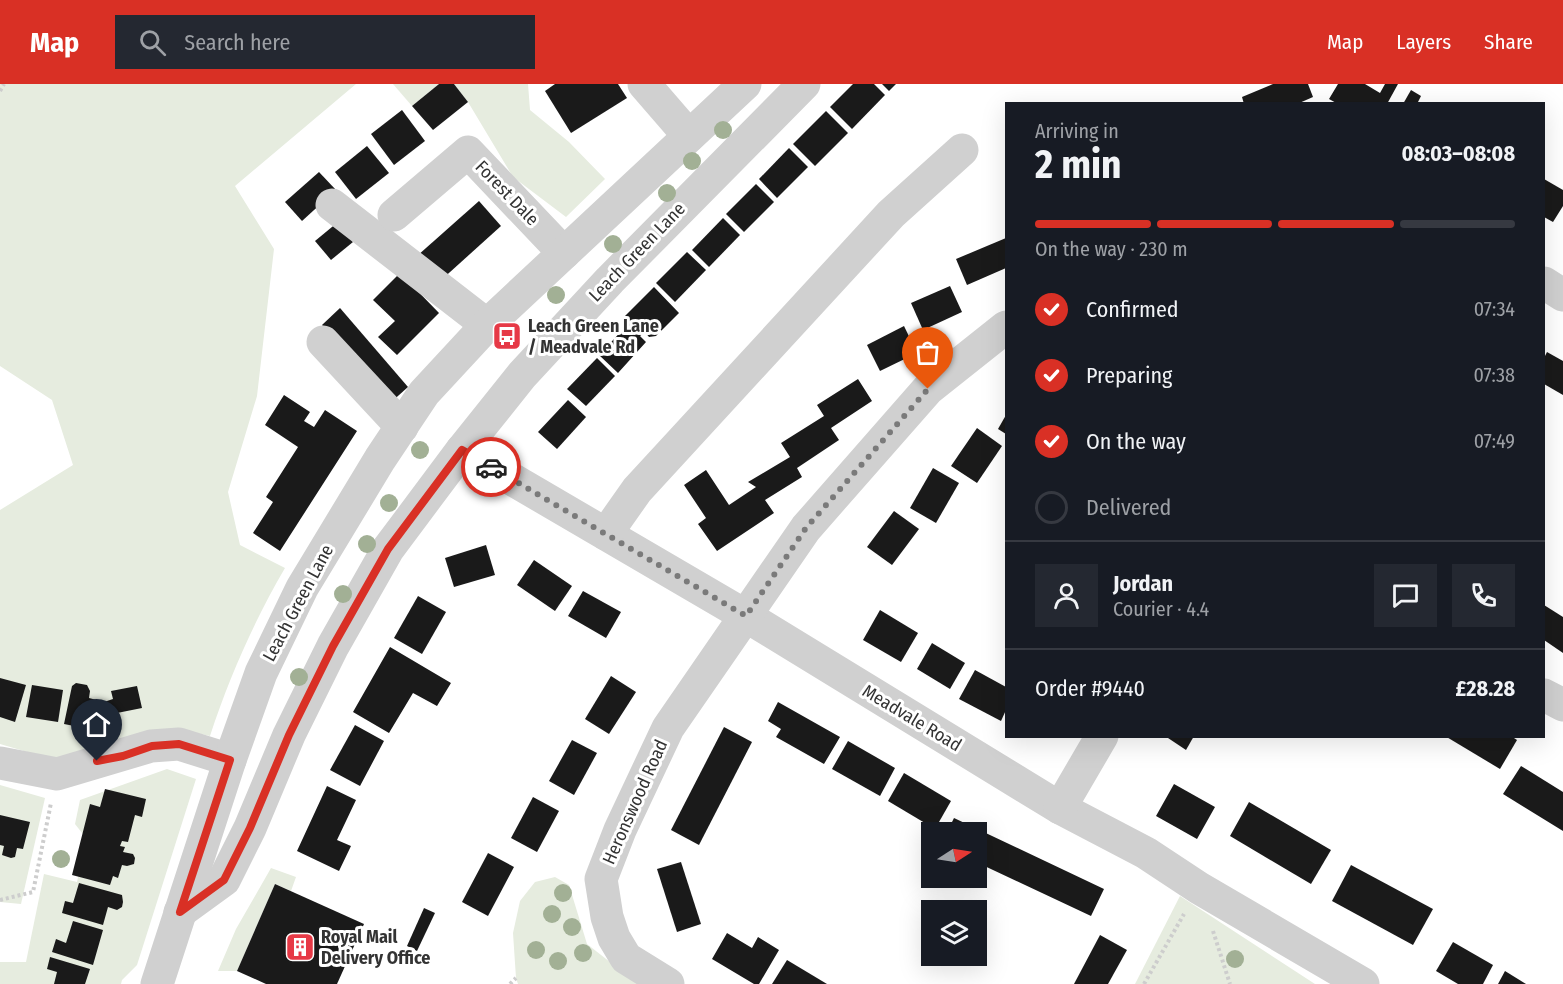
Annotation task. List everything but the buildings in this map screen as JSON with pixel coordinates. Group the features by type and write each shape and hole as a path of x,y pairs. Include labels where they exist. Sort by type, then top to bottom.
{"street":[{"path":"644,84 689,136"},
{"name":"Leach Green Lane","path":"180,912 224,880 250,828 289,735 333,646 388,549 462,450 522,375 610,280 804,84"},
{"name":"Leach Green Lane","path":"157,984 230,760 261,673 302,588 402,427 424,393 487,325 689,136 737,87"},
{"path":"606,534 637,489 891,214 962,150"},
{"name":"Forest Dale","path":"394,215 468,152 564,253"},
{"path":"332,205 487,325"},
{"path":"1545,284 1563,295"},
{"name":"Heronswood Road","path":"668,984 626,958 614,938 607,917 601,879 620,830 668,728 806,528 928,389 1005,328"},
{"path":"323,342 402,427"},
{"name":"Meadvale Road","path":"462,450 746,616 1060,808 1146,853 1199,888 1363,984"},
{"path":"1545,696 1563,705"},
{"path":"1060,808 1101,738"},
{"path":"0,763 57,774 152,746 179,744 230,760"}],"path":[{"path":"0,91 4,84"},
{"path":"0,900 33,892 57,774"},
{"path":"1144,984 1199,888"},
{"path":"1199,888 1230,984"},
{"path":"510,984 516,978"}],"shaded area":[{"path":"0,84 356,84 235,186 274,249 257,396 228,492 240,545 285,568 243,650 210,736 178,729 58,761 0,744 0,510 73,465 52,400 0,366"},
{"path":"393,84 439,84 412,106"},
{"path":"454,84 528,84 530,110 569,142 605,179 566,217 513,177 468,102"},
{"path":"167,769 196,779 137,965 122,980 121,984 0,984 0,962 26,962 44,874 77,882 86,838 75,824 80,800"},
{"path":"0,785 45,798 21,904 0,902"},
{"path":"271,868 296,877 291,891 275,884 237,971 218,971 236,929"},
{"path":"555,877 569,885 587,944 638,984 518,984 513,933 520,901 535,882"},
{"path":"1180,896 1315,984 1135,984"}],"way so far":[{"path":"491,467 746,616 806,528 928,389"}],"place":[{"name":"Leach Green Lane / Meadvale Rd","path":"507,336"},
{"name":"Royal Mail Delivery Office","path":"300,947"}],"route":[{"path":"97,761 123,756 152,746 179,744 230,760 180,912 224,880 250,828 289,735 333,646 388,549 462,450 491,467"}]}
